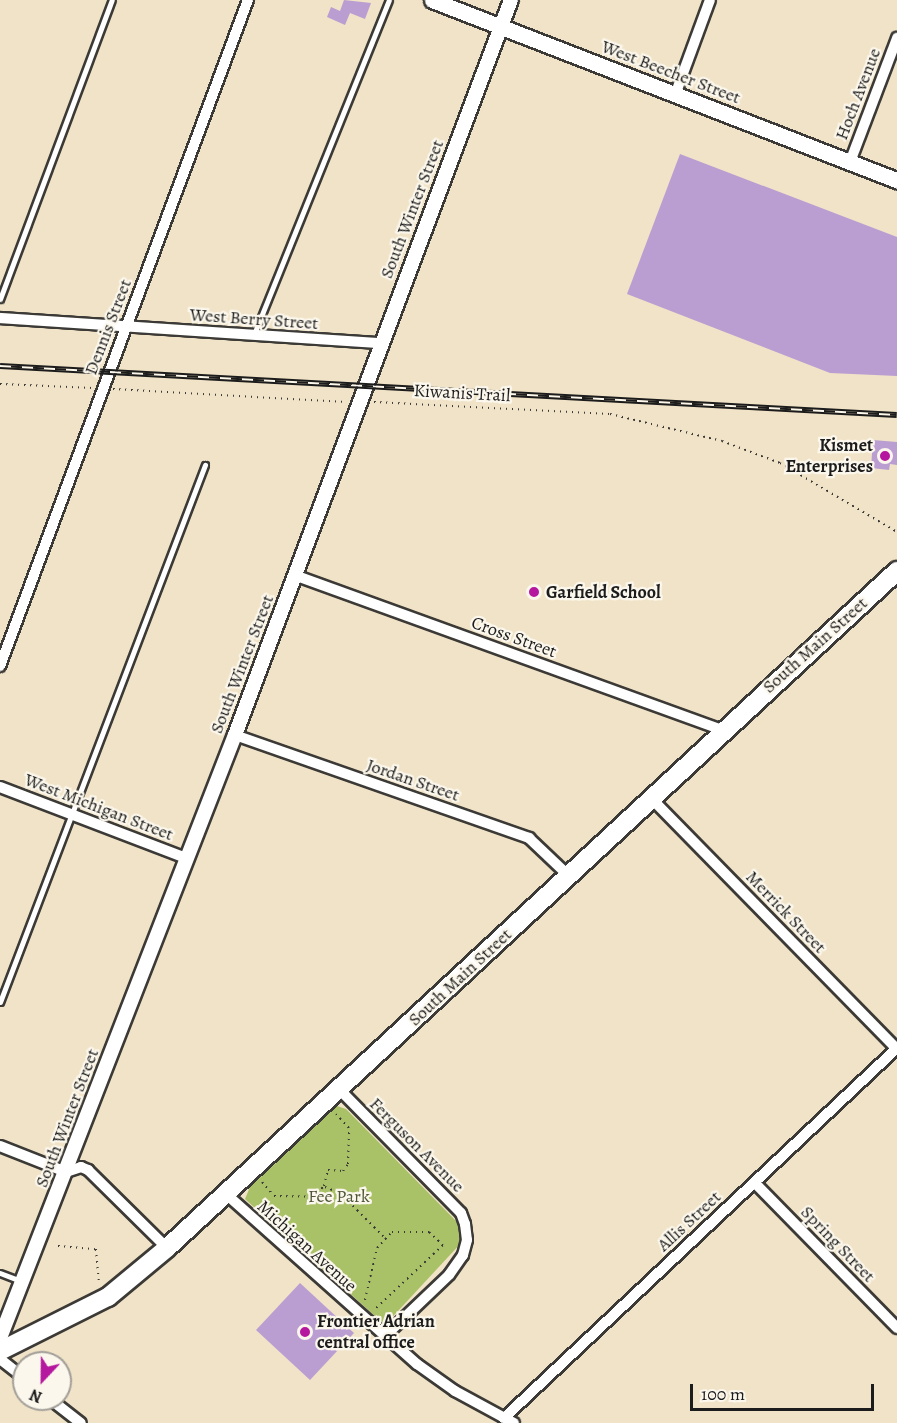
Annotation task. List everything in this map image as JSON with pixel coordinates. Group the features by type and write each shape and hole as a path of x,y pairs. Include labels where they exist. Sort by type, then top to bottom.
{"main road":[{"name":"West Beecher Street","path":"432,0 897,180"},
{"name":"South Main Street","path":"0,1351 108,1297 167,1248 897,571"}],"street":[{"name":"Dennis Street","path":"0,666 248,0"},
{"name":"South Winter Street","path":"0,1338 235,735 357,402 511,0"},
{"path":"675,95 710,0"},
{"name":"Hoch Avenue","path":"850,162 897,38"},
{"name":"West Berry Street","path":"0,318 380,343"},
{"name":"Cross Street","path":"294,575 723,730"},
{"name":"Jordan Street","path":"235,735 529,838 569,876"},
{"name":"West Michigan Street","path":"0,787 186,858"},
{"name":"Merrick Street","path":"651,798 897,1049"},
{"name":"Allis Street","path":"509,1420 754,1183 897,1049"},
{"name":"Ferguson Avenue","path":"339,1089 461,1213 465,1224 467,1240 453,1269 384,1337"},
{"path":"0,1146 66,1172 81,1167 88,1170 167,1248"},
{"name":"Spring Street","path":"754,1183 897,1328"},
{"name":"Michigan Avenue","path":"226,1194 384,1337 455,1391 509,1420"},
{"path":"0,1359 12,1368"},
{"path":"66,1411 81,1423"}],"lane":[{"path":"0,299 112,0"},
{"path":"254,336 389,0"},
{"path":"0,1002 205,465"},
{"path":"0,1272 23,1281"}],"path":[{"name":"Kiwanis Trail","path":"0,384 610,414 722,441 780,463 897,532"},
{"path":"262,1182 274,1196 313,1197 324,1186 328,1170 343,1171 348,1164 349,1128 336,1114"},
{"path":"324,1186 340,1193 386,1239"},
{"path":"365,1299 377,1248 392,1232 429,1232 443,1245 375,1309"},
{"path":"58,1246 96,1249 99,1283"}],"green space":[{"name":"Fee Park","path":"337,1106 346,1109 459,1224 462,1242 385,1325 245,1199 250,1187"}],"building":[{"path":"344,0 371,3 365,19 350,13 345,25 327,17 331,7 340,11"},
{"path":"680,154 897,237 897,376 830,373 627,294"},
{"path":"873,440 897,442 897,465 890,464 889,470 871,468"},
{"name":"Frontier Adrian central office","path":"300,1283 354,1333 310,1380 256,1330"}],"railway":[{"path":"0,366 897,415"}],"place":[{"name":"Kismet Enterprises","path":"885,456"},
{"name":"Garfield School","path":"534,592"},
{"name":"Frontier Adrian central office","path":"305,1332"}]}
